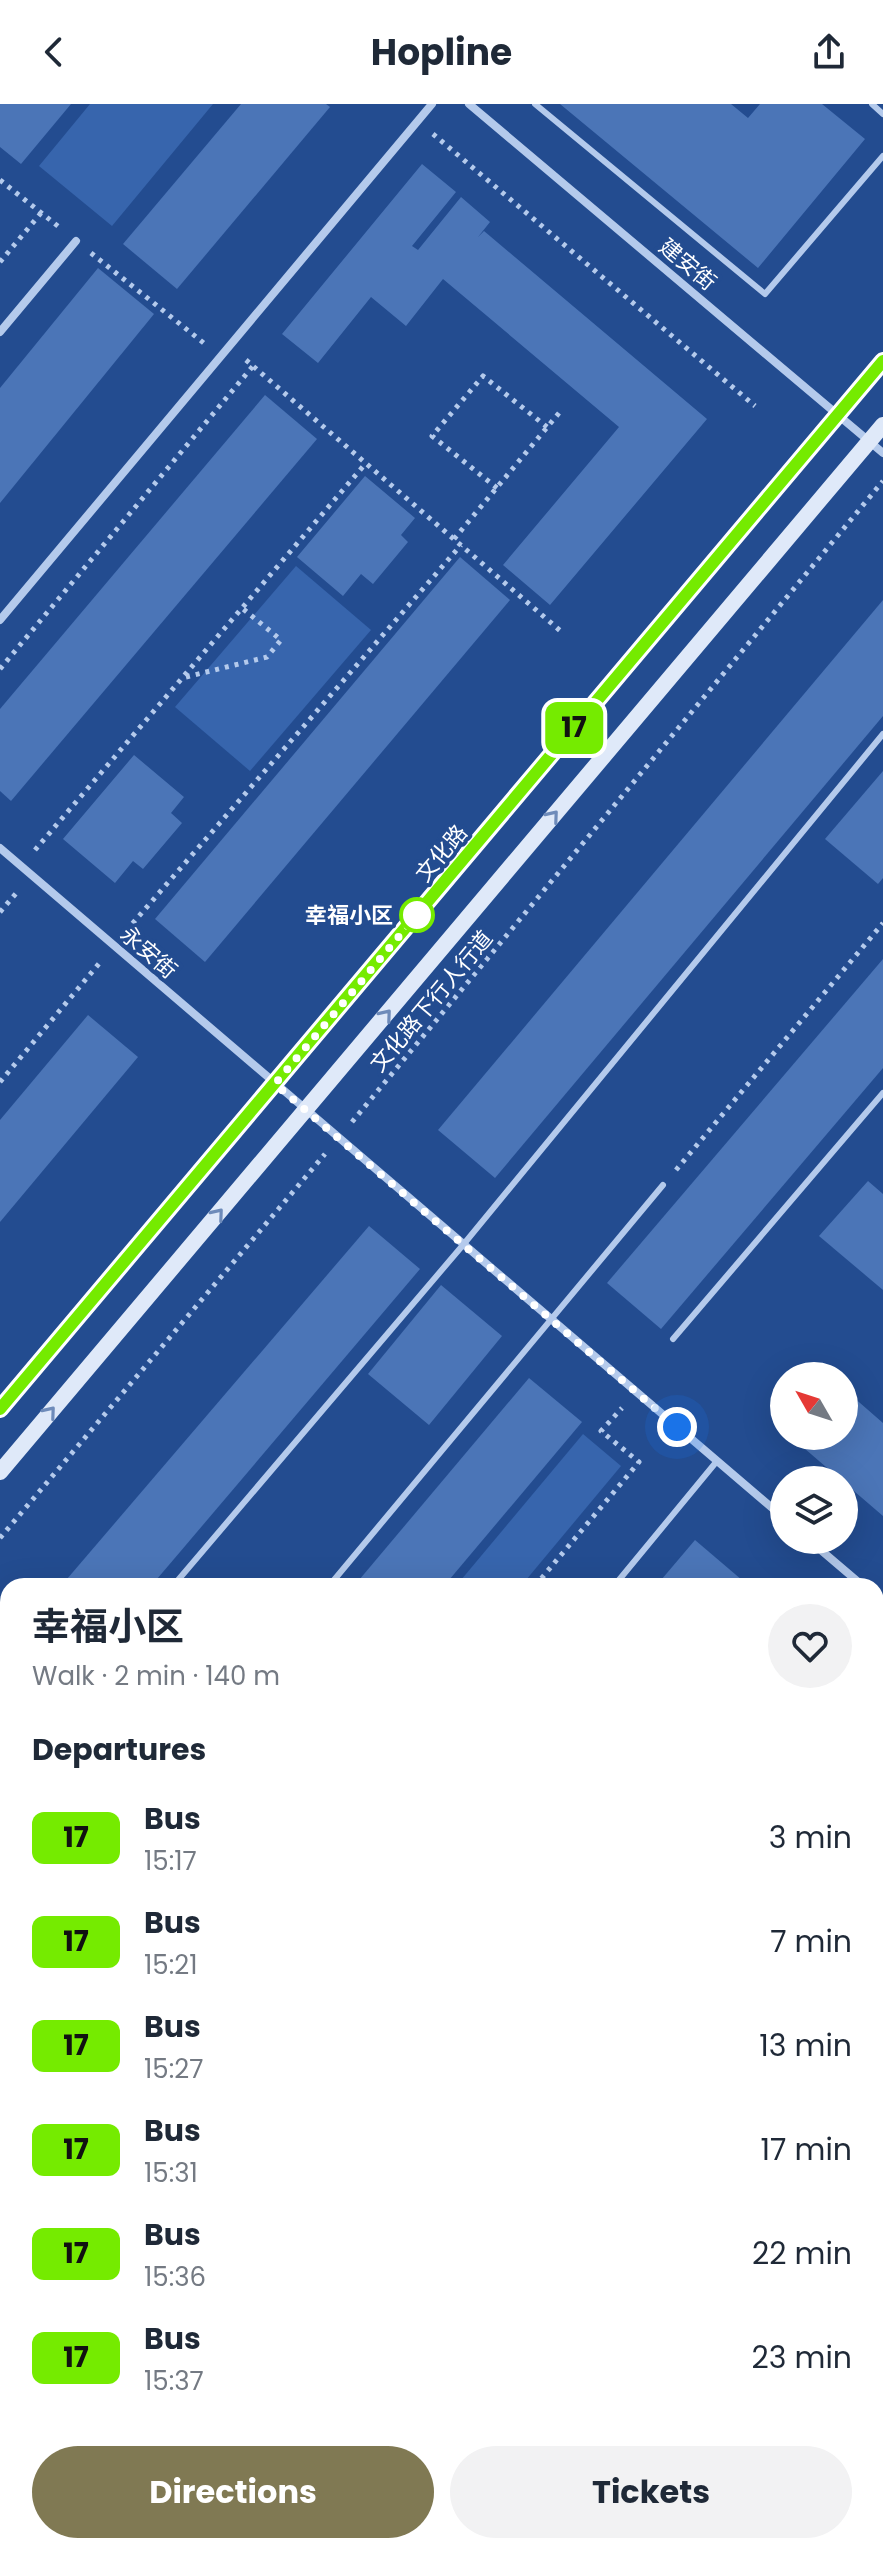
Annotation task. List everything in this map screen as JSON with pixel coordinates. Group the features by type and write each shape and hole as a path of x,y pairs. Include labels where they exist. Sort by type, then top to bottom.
{"main road":[{"name":"文化路","path":"0,1409 883,361"},
{"path":"0,1472 883,425"}],"street":[{"path":"0,620 432,104"},
{"name":"建安街","path":"469,104 883,453"},
{"path":"0,332 76,241"},
{"name":"永安街","path":"0,848 306,1110"},
{"path":"306,1110 770,1506"},
{"path":"825,1554 854,1578"}],"lane":[{"path":"535,104 765,294 883,156"},
{"path":"872,104 883,114"},
{"path":"180,1578 463,1245 883,734"},
{"path":"673,1339 883,1093"},
{"path":"336,1578 663,1185"},
{"path":"621,1578 717,1461"}],"path":[{"path":"417,121 755,406"},
{"path":"0,180 220,356"},
{"path":"0,262 41,213"},
{"path":"230,346 564,634"},
{"path":"0,669 253,366"},
{"path":"497,488 432,436 483,376 547,427"},
{"path":"454,539 559,413"},
{"path":"21,866 366,463"},
{"name":"文化路下行人行道","path":"0,1538 338,1138 883,481"},
{"path":"0,1082 461,545"},
{"path":"184,678 267,657 281,640 242,608"},
{"path":"663,1185 883,923"},
{"path":"542,1578 639,1462 601,1431 636,1392"}],"shaded area":[{"path":"90,104 213,104 112,226 39,166"},
{"path":"296,566 371,630 250,771 175,707"},
{"path":"583,1434 621,1466 528,1578 463,1578"}],"building":[{"path":"0,104 71,104 21,164 0,147"},
{"path":"241,104 326,104 330,107 177,289 123,244"},
{"path":"560,104 731,104 748,118 760,104 822,104 865,139 758,268"},
{"path":"422,164 456,192 412,246 418,250 461,197 490,222 478,237 484,231 707,419 550,605 503,565 619,427 443,279 406,326 371,297 318,363 282,334"},
{"path":"98,268 154,314 0,503 0,388"},
{"path":"265,395 317,439 11,801 0,791 0,709"},
{"path":"365,476 415,518 401,535 408,542 373,584 361,574 343,596 297,557"},
{"path":"460,557 510,600 205,962 155,919"},
{"path":"883,600 883,716 495,1178 438,1130"},
{"path":"134,755 184,797 171,813 182,823 143,869 133,861 115,883 63,839"},
{"path":"883,771 883,878 878,884 825,839"},
{"path":"883,959 883,1068 661,1329 607,1283"},
{"path":"88,1015 138,1057 0,1222 0,1120"},
{"path":"868,1181 883,1194 883,1290 819,1236"},
{"path":"369,1226 420,1269 158,1578 68,1578"},
{"path":"441,1285 502,1336 429,1425 368,1374"},
{"path":"529,1378 582,1422 451,1578 361,1578"},
{"path":"858,1401 883,1423 883,1516 858,1494 858,1466 825,1466 806,1450 858,1450"},
{"path":"695,1540 740,1578 663,1578"}],"bus line":[{"name":"17","path":"0,1409 883,361"}],"place":[{"name":"幸福小区","path":"417,915"}],"route":[{"path":"417,915 275,1084 677,1427"}]}
